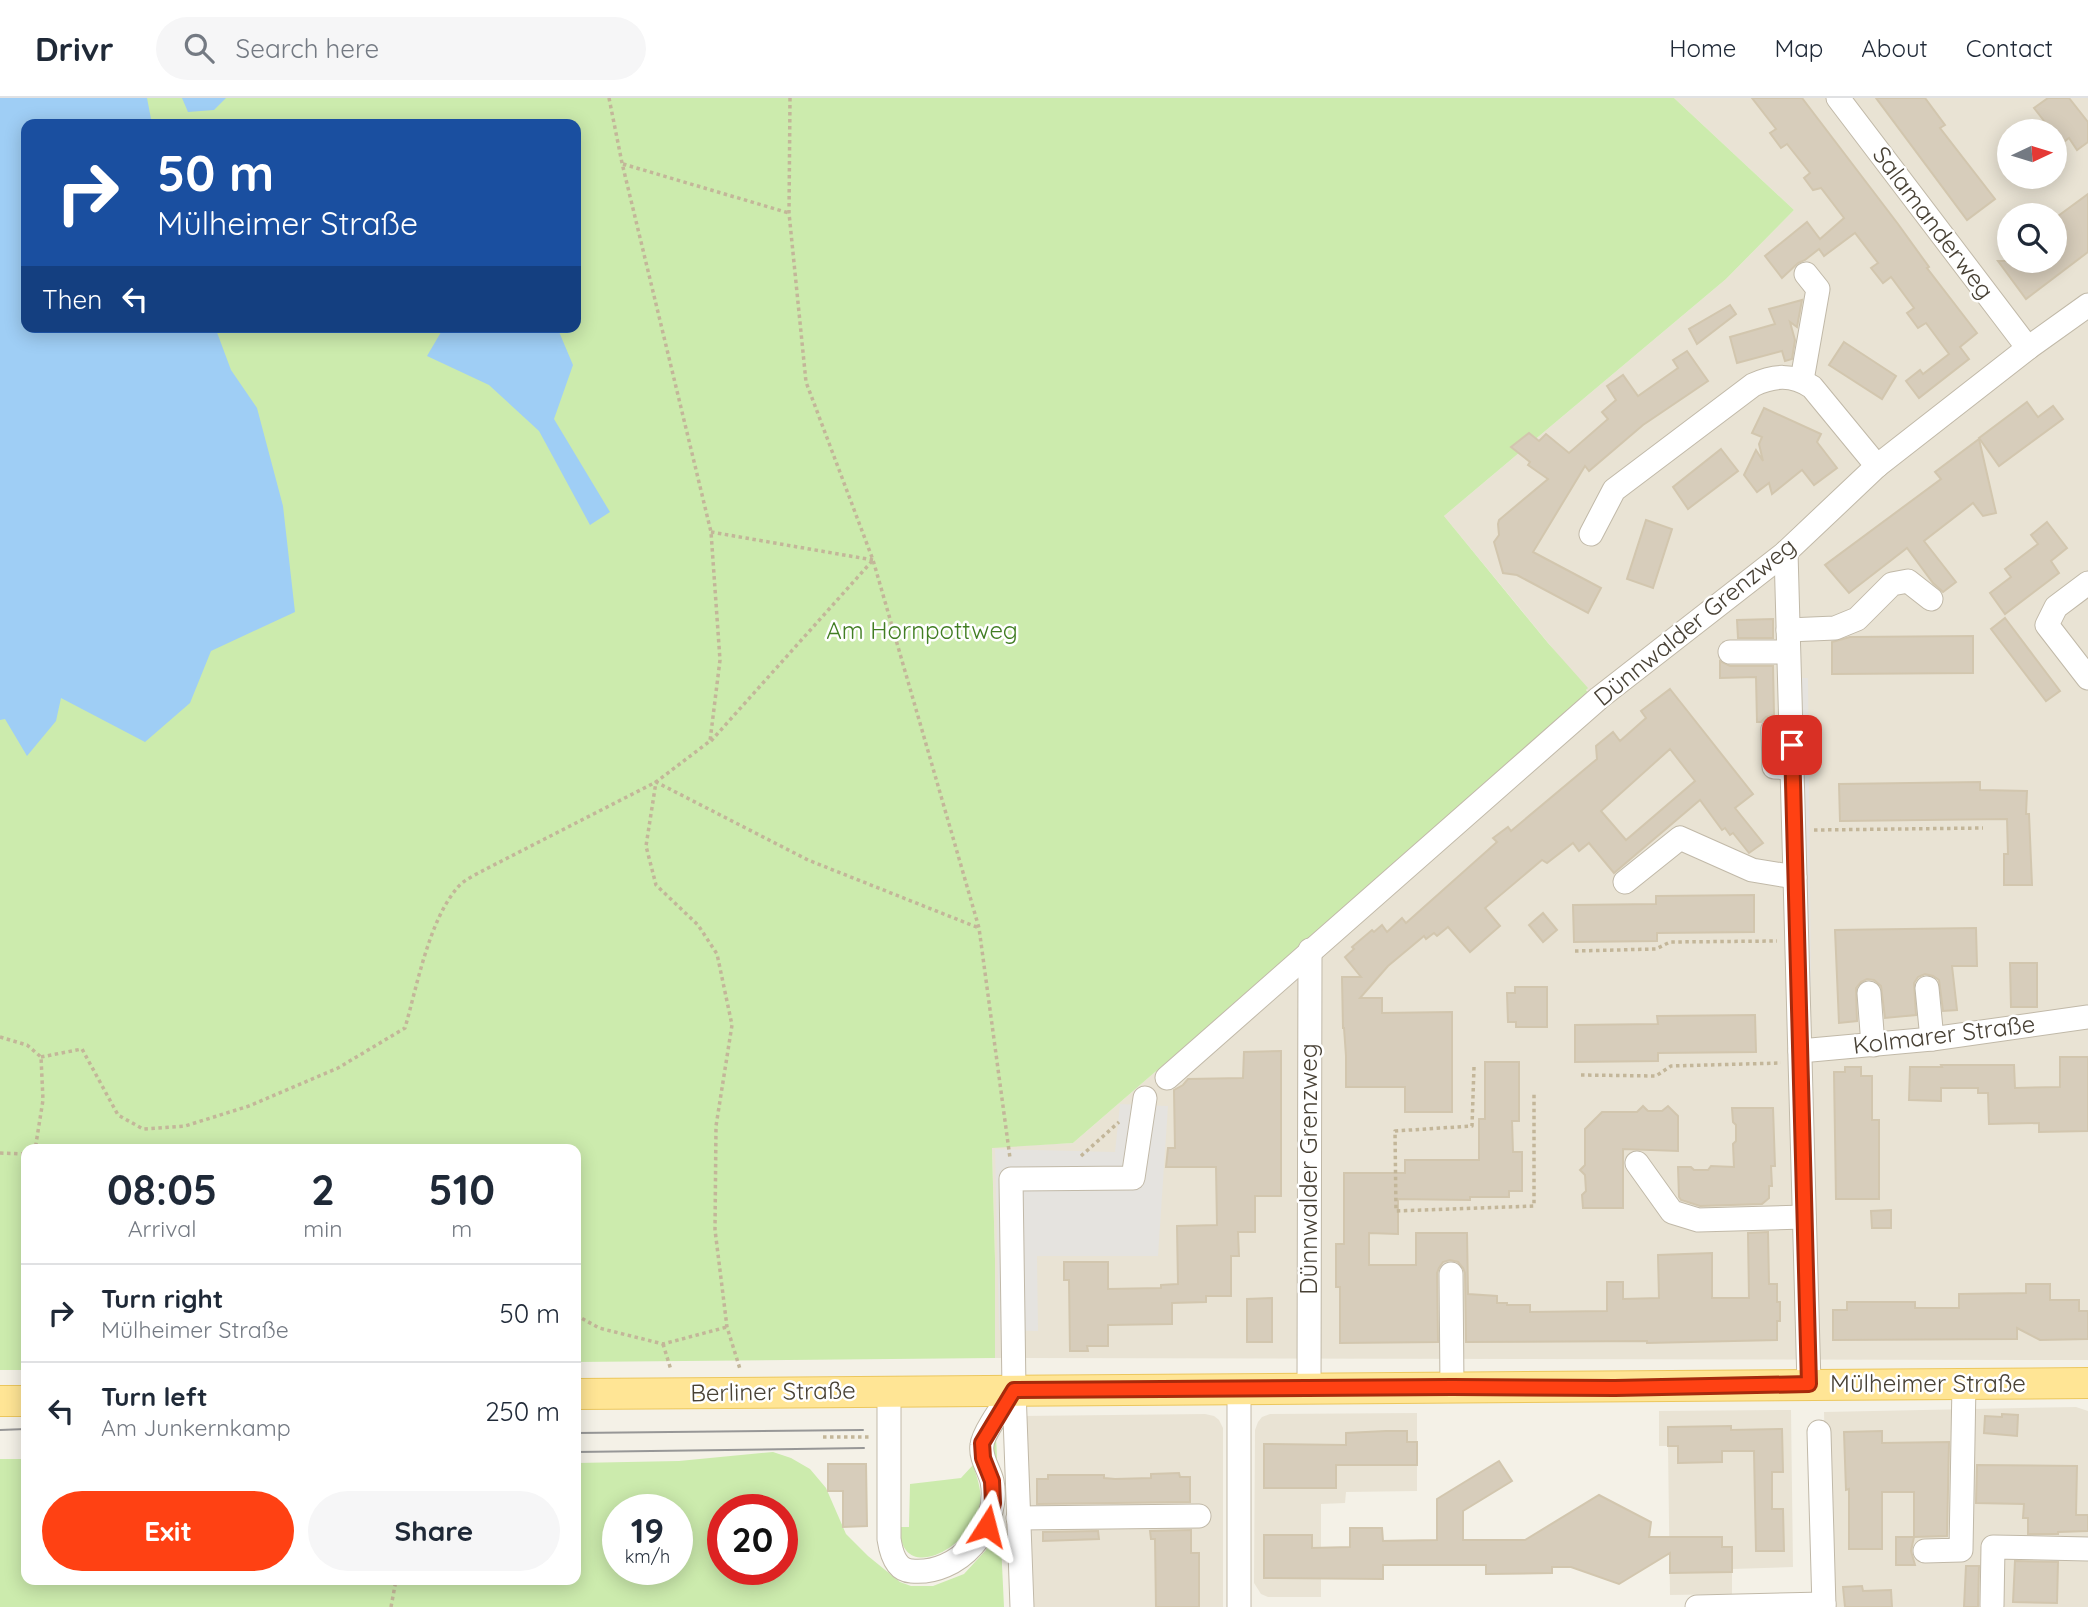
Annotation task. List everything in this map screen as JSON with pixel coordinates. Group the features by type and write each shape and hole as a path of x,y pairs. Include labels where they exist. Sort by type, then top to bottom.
{"main road":[{"name":"Mülheimer Straße","path":"970,1390 2088,1383"},
{"name":"Berliner Straße","path":"581,1394 889,1401 970,1390"},
{"path":"0,1401 21,1401"}],"street":[{"name":"Salamanderweg","path":"1838,98 2028,348"},
{"path":"1802,380 1818,289 1806,274"},
{"name":"Dünnwalder Grenzweg","path":"1167,1078 1599,698 1786,552 1877,467 2028,348 2088,305"},
{"path":"1591,534 1614,490 1753,385 1771,378 1782,376 1802,380 1812,387 1877,467"},
{"path":"1786,552 1809,1384"},
{"path":"1730,652 1788,641 1857,619 1892,584 1908,581 1931,599"},
{"path":"2088,583 2056,607 2047,625 2088,678"},
{"path":"1773,729 1774,767 1792,768"},
{"path":"1625,882 1681,838 1752,870 1795,877"},
{"name":"Dünnwalder Grenzweg","path":"1309,1388 1310,950"},
{"path":"1927,988 1932,1039"},
{"path":"1869,993 1873,1045"},
{"name":"Kolmarer Straße","path":"1800,1057 2088,1017"},
{"path":"1022,1607 1014,1390 1011,1180 1133,1178 1145,1098"},
{"path":"1637,1163 1672,1212 1698,1220 1804,1217"},
{"path":"1451,1274 1452,1387"},
{"path":"1925,1551 1961,1550 1965,1384"},
{"path":"1239,1388 1239,1607"},
{"path":"889,1401 889,1539 891,1553 904,1570 913,1572 930,1570 956,1560 976,1543 987,1526 993,1503 992,1481 983,1458 982,1443 1014,1390"},
{"path":"1697,1607 1824,1605 1819,1432"},
{"path":"1018,1518 1199,1516"},
{"path":"1992,1605 1993,1547 2088,1549"}],"path":[{"path":"609,98 622,163 711,532 720,660 710,741"},
{"path":"790,98 789,213 806,382 873,560 979,928 1009,1146 1011,1180"},
{"path":"622,163 789,213"},
{"path":"711,532 873,560"},
{"path":"41,1057 82,1049 118,1115 143,1129 185,1126 249,1107 338,1068 405,1028 430,942 444,907 460,884 656,782 710,741 873,560"},
{"path":"656,782 808,860 979,928"},
{"path":"656,782 646,846 656,885 698,925 717,954 732,1025 716,1126 715,1230 727,1327 740,1371"},
{"path":"1794,830 1983,828"},
{"path":"1575,951 1656,949 1670,942 1797,940"},
{"path":"0,1037 27,1045 41,1057 43,1100 36,1144"},
{"path":"1581,1075 1656,1076 1671,1066 1800,1057"},
{"path":"1474,1067 1472,1126 1395,1131 1396,1211 1534,1206 1534,1092"},
{"path":"1070,1157 1082,1156 1145,1098"},
{"path":"0,1153 21,1154"},
{"path":"581,1318 599,1328 663,1344 727,1327"},
{"path":"663,1344 672,1372"},
{"path":"822,1437 889,1436"},
{"path":"391,1607 395,1585"}],"shaded area":[{"path":"1674,98 2088,98 2088,1360 995,1358 992,1147 1073,1143 1591,695 1444,516 1726,279 1794,210"},
{"path":"1801,678 1808,678 1811,987 1805,987"},
{"path":"1120,1104 1168,1106 1158,1256 1037,1256 1038,1331 999,1330 995,1149 1115,1152"},
{"path":"2076,1407 2088,1411 2088,1607 1829,1607 1824,1412"},
{"path":"1791,1410 1793,1567 1732,1569 1732,1594 1670,1595 1668,1446 1659,1446 1659,1411"},
{"path":"1417,1413 1417,1491 1346,1492 1345,1503 1321,1504 1321,1597 1268,1597 1261,1594 1254,1583 1255,1430 1262,1417 1270,1414"},
{"path":"1021,1416 1214,1416 1223,1428 1223,1607 1028,1607"}],"green space":[{"name":"Am Hornpottweg","path":"0,98 1674,98 1794,210 1726,279 1444,516 1588,688 1586,690 1591,695 1073,1143 992,1148 995,1358 581,1362 581,1144 21,1144 21,1370 0,1370"},
{"path":"996,1437 1004,1607 0,1607 0,1459 21,1459 21,1585 581,1585 581,1463 679,1461 773,1452 810,1469 826,1488 846,1534 900,1582 911,1586 933,1586 964,1574 986,1550 994,1529 990,1442"},
{"path":"973,1465 980,1489 980,1503 975,1520 951,1546 937,1554 923,1557 911,1555 903,1545 900,1527 909,1527 910,1484 961,1478"}],"water":[{"path":"0,98 147,98 151,119 21,119 21,333 217,333 231,370 257,408 283,506 295,612 211,651 190,703 145,742 61,698 56,721 27,756 5,719 0,720"},
{"path":"182,98 226,98 214,110 188,112"},
{"path":"440,333 560,333 573,365 554,419 610,512 590,525 539,431 489,385 427,356"}],"building":[{"path":"1752,98 1802,98 1977,333 1960,347 1969,359 1919,398 1906,381 1920,370 1923,374 1949,354 1926,323 1918,328 1907,313 1914,308 1891,277 1883,283 1871,268 1878,263 1855,233 1824,256 1819,249 1782,278 1765,256 1807,222 1820,239 1844,218 1821,188 1813,190 1804,178 1810,173 1787,144 1781,148 1770,133 1776,129"},
{"path":"1876,98 1925,98 1945,125 1940,128 1995,199 1967,220"},
{"path":"2048,98 2069,98 2088,122 2088,142 2077,150 2069,138 2067,140 2067,119 2043,119 2034,108"},
{"path":"2088,194 2088,252 2067,268 2067,209"},
{"path":"2007,273 2060,273 2026,299"},
{"path":"1802,300 1797,327 1790,322 1795,340 1792,359 1785,361 1782,351 1737,363 1730,337 1775,324 1769,309"},
{"path":"1730,305 1736,314 1697,344 1689,329"},
{"path":"1844,342 1896,376 1882,399 1829,365"},
{"path":"1687,351 1708,381 1643,425 1589,471 1585,466 1533,552 1601,588 1588,613 1517,575 1503,573 1494,542 1499,535 1499,520 1548,479 1528,465 1530,462 1511,447 1529,433 1539,441 1546,434 1569,453 1608,419 1602,412 1616,400 1607,386 1623,375 1638,396 1678,368 1673,360"},
{"path":"2027,402 2038,417 2053,406 2063,419 1999,466 1979,438"},
{"path":"1764,408 1821,434 1817,442 1837,468 1814,485 1802,470 1772,494 1769,483 1757,492 1744,475 1756,450 1763,461 1759,444 1762,437 1752,433"},
{"path":"1979,439 1996,513 1983,516 1973,503 1924,541 1956,582 1943,592 1907,548 1849,593 1825,565 1941,479 1935,472"},
{"path":"1721,449 1738,471 1688,509 1673,487"},
{"path":"1646,520 1672,529 1653,588 1627,579"},
{"path":"2047,522 2067,548 2051,561 2059,573 2005,614 1990,593 2011,577 2005,569 2038,544 2031,535"},
{"path":"2005,618 2060,691 2046,701 1991,629"},
{"path":"1773,619 1773,638 1738,638 1737,620"},
{"path":"1973,636 1973,673 1832,674 1832,642 1850,637"},
{"path":"1720,661 1730,666 1773,666 1774,715 1757,722 1756,677 1720,678"},
{"path":"1670,689 1753,794 1735,808 1763,843 1749,853 1733,833 1730,835 1725,828 1722,830 1700,800 1614,873 1589,843 1579,851 1573,843 1547,863 1542,860 1485,908 1500,926 1470,952 1448,927 1437,936 1434,933 1426,939 1424,936 1388,966 1360,998 1382,998 1382,1013 1452,1012 1452,1112 1405,1112 1405,1087 1346,1087 1342,977 1361,977 1345,957 1354,949 1352,947 1382,925 1387,932 1402,918 1406,923 1497,842 1493,838 1508,827 1511,831 1597,759 1596,746 1613,732 1620,741 1646,718 1641,711","holes":["1670,749 1695,781 1626,840 1601,811"]},
{"path":"1980,782 1980,790 2027,791 2026,814 2029,814 2032,885 2004,885 2004,854 2008,854 2007,819 1840,821 1839,784"},
{"path":"1754,895 1754,932 1657,933 1657,941 1574,942 1573,905 1656,904 1656,896"},
{"path":"1543,913 1557,930 1543,942 1529,925"},
{"path":"1976,928 1977,966 1952,966 1957,1010 1943,1011 1939,980 1925,974 1918,977 1914,983 1916,1015 1885,1018 1881,986 1874,980 1867,979 1856,988 1857,1021 1839,1023 1835,930"},
{"path":"2010,963 2037,963 2037,1007 2011,1007"},
{"path":"1515,987 1547,987 1547,1027 1516,1027 1516,1022 1508,1022 1507,993 1515,993"},
{"path":"1755,1015 1756,1052 1658,1053 1658,1061 1575,1062 1575,1025 1658,1024 1657,1016"},
{"path":"1281,1051 1281,1196 1255,1196 1255,1232 1238,1232 1239,1256 1231,1256 1231,1296 1206,1296 1206,1302 1172,1303 1172,1324 1108,1325 1108,1346 1087,1346 1088,1351 1070,1351 1069,1280 1064,1280 1064,1262 1108,1262 1108,1289 1161,1288 1161,1285 1178,1284 1177,1226 1217,1225 1216,1167 1166,1167 1168,1148 1175,1148 1174,1090 1188,1079 1243,1078 1244,1052"},
{"path":"2060,1057 2088,1057 2088,1131 2039,1132 2039,1123 1989,1124 1988,1093 1978,1093 1978,1088 1941,1088 1941,1101 1909,1100 1910,1067 2014,1065 2015,1088 2060,1087"},
{"path":"1485,1062 1519,1062 1519,1121 1512,1121 1513,1152 1522,1152 1522,1191 1509,1191 1509,1197 1470,1197 1470,1200 1398,1199 1398,1234 1369,1233 1369,1265 1416,1265 1416,1233 1467,1233 1468,1294 1497,1296 1497,1303 1507,1305 1530,1305 1530,1312 1607,1311 1607,1282 1623,1282 1623,1299 1659,1298 1658,1255 1712,1253 1712,1298 1749,1298 1748,1233 1768,1232 1769,1284 1777,1284 1777,1302 1780,1302 1777,1340 1647,1343 1466,1342 1465,1273 1458,1262 1450,1260 1443,1262 1437,1273 1438,1342 1340,1343 1340,1287 1336,1287 1336,1244 1344,1244 1344,1173 1405,1173 1405,1160 1479,1160 1479,1119 1485,1119"},
{"path":"1845,1067 1861,1067 1861,1076 1872,1076 1872,1120 1879,1120 1879,1199 1836,1199 1834,1072 1845,1072"},
{"path":"1643,1106 1648,1111 1662,1111 1668,1106 1678,1116 1678,1151 1623,1149 1623,1208 1583,1208 1585,1175 1580,1170 1585,1165 1585,1129 1602,1112 1637,1112"},
{"path":"1732,1108 1773,1108 1775,1166 1771,1166 1772,1186 1769,1186 1769,1198 1762,1204 1700,1206 1681,1200 1678,1167 1708,1170 1711,1166 1734,1167 1736,1125 1733,1122"},
{"path":"1891,1210 1891,1228 1872,1228 1871,1211"},
{"path":"2026,1284 2050,1284 2050,1300 2079,1300 2079,1311 2088,1311 2088,1339 2040,1340 2017,1328 2017,1339 1833,1340 1833,1310 1847,1310 1847,1302 1915,1302 1915,1308 1959,1308 1959,1294 2026,1293"},
{"path":"1272,1298 1272,1342 1247,1342 1247,1299"},
{"path":"2002,1414 2018,1415 2017,1436 1984,1433 1985,1416 2002,1417"},
{"path":"1731,1426 1731,1430 1782,1429 1783,1472 1772,1472 1772,1509 1783,1509 1784,1551 1756,1551 1754,1451 1722,1451 1722,1462 1678,1463 1678,1446 1668,1446 1668,1427"},
{"path":"1407,1431 1407,1442 1417,1442 1417,1465 1336,1465 1336,1488 1264,1488 1264,1444 1346,1445 1346,1433"},
{"path":"1882,1431 1882,1443 1949,1442 1947,1536 1914,1537 1914,1492 1882,1492 1882,1549 1849,1549 1849,1489 1846,1490 1844,1432"},
{"path":"1499,1461 1512,1481 1463,1511 1463,1540 1525,1540 1599,1495 1651,1522 1649,1537 1722,1537 1722,1547 1732,1547 1732,1572 1670,1573 1670,1553 1619,1584 1571,1567 1552,1567 1552,1573 1486,1574 1486,1565 1383,1565 1383,1579 1264,1578 1264,1535 1312,1535 1312,1548 1350,1547 1350,1528 1382,1528 1383,1541 1437,1540 1437,1499"},
{"path":"828,1464 866,1464 867,1526 843,1527 843,1491 828,1491"},
{"path":"1977,1465 2077,1466 2076,1515 2088,1515 2088,1531 2028,1534 2028,1518 2023,1518 2024,1504 1976,1503"},
{"path":"1179,1473 1180,1477 1190,1477 1190,1502 1037,1504 1037,1479 1048,1479 1048,1475 1104,1475 1104,1478 1115,1479 1151,1478 1151,1474"},
{"path":"1191,1530 1191,1553 1199,1553 1199,1607 1156,1607 1155,1539 1151,1539 1150,1531"},
{"path":"1098,1531 1099,1539 1043,1541 1043,1532"},
{"path":"1896,1537 1914,1537 1911,1551 1915,1565 1896,1565"},
{"path":"2015,1561 2058,1562 2057,1603 2013,1602"},
{"path":"1966,1566 1979,1566 1978,1607 1964,1607"},
{"path":"1862,1586 1863,1591 1891,1590 1892,1607 1845,1607 1843,1587"}],"tram line":[{"path":"0,1430 21,1429"},
{"path":"581,1433 863,1430"},
{"path":"581,1452 864,1448"}],"route":[{"path":"987,1526 993,1503 992,1481 983,1458 982,1443 1014,1390 1615,1388 1809,1384 1792,745"}]}
